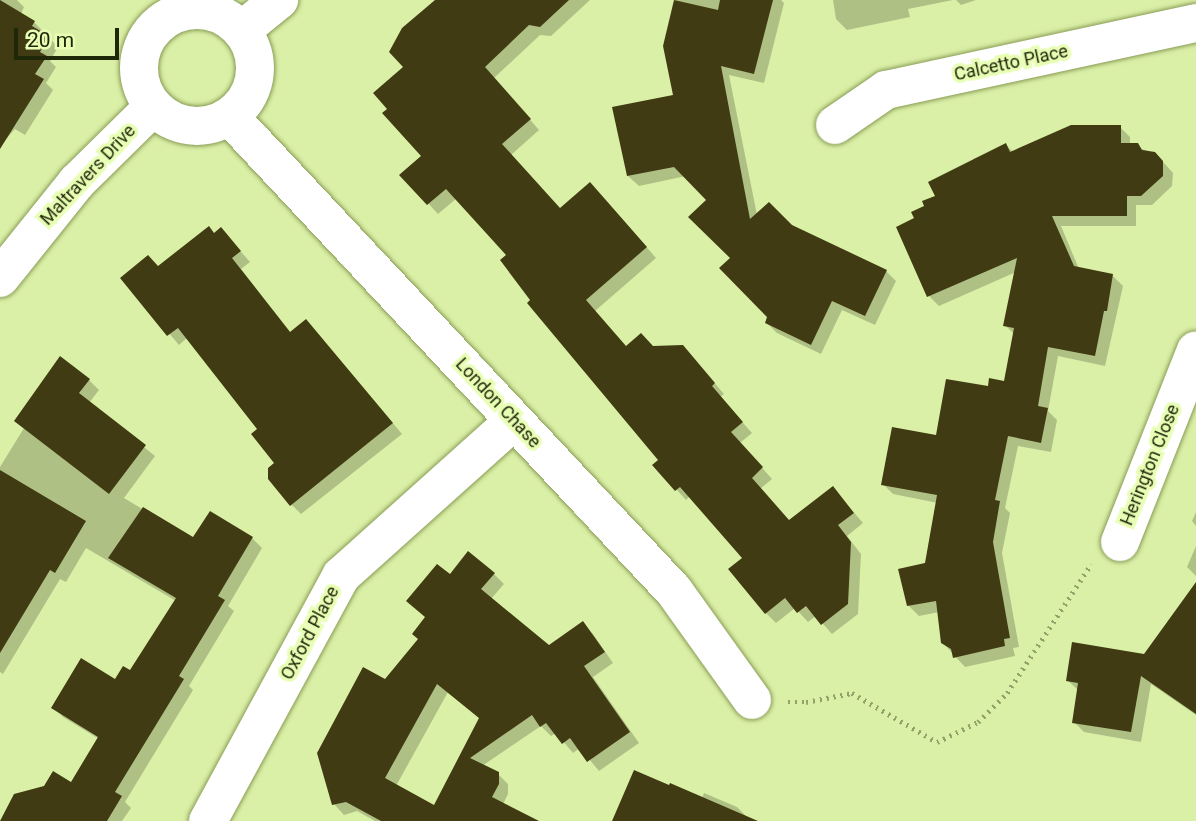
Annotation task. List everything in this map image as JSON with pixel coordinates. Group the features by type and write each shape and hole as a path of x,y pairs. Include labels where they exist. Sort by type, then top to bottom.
{"street":[{"path":"242,30 279,0"},
{"path":"200,9 223,15 242,30 254,51 256,76 248,100 230,117 203,127 176,123 153,107 139,80 140,50 147,12 200,9"},
{"name":"Calcetto Place","path":"835,125 886,90 1196,23"},
{"name":"Maltravers Drive","path":"0,278 77,182 153,107"},
{"name":"London Chase","path":"230,117 674,591 752,700"},
{"name":"Herington Close","path":"1120,541 1196,350"},
{"name":"Oxford Place","path":"219,816 341,576 514,421"}],"path":[{"path":"752,700 806,702 852,692 937,742 978,722 1006,693 1089,565 1120,541"}],"building":[{"path":"0,0 35,21 32,26 49,36 40,52 47,56 35,74 44,79 0,149"},
{"path":"435,0 569,0 540,27 529,25 485,67 531,119 502,144 560,208 590,182 647,247 586,300 626,346 641,333 653,346 683,345 715,383 712,386 743,422 731,432 763,467 752,478 789,520 833,486 854,513 838,525 851,542 848,604 821,625 806,606 797,613 785,598 765,614 728,569 742,558 680,487 675,491 652,465 658,460 527,303 530,300 500,260 506,255 446,189 427,205 399,175 421,156 382,113 387,109 373,93 403,67 389,52 402,28"},
{"path":"674,0 718,10 720,0 773,0 754,74 721,66 750,219 769,202 792,225 887,270 865,316 832,301 811,345 765,323 767,317 719,268 730,258 688,217 706,200 674,167 627,176 612,107 673,95 663,46"},
{"path":"1071,125 1121,125 1121,143 1138,143 1142,150 1155,152 1163,161 1163,176 1141,196 1127,196 1127,216 1052,216 1074,266 1113,274 1107,311 1104,311 1095,356 1048,347 1038,406 1048,408 1041,443 1008,436 995,500 1000,501 993,542 1010,638 1004,639 1005,646 953,658 951,649 941,643 936,601 907,606 898,569 925,563 937,495 881,485 892,427 936,435 946,379 988,386 989,378 1004,381 1014,328 1003,326 1017,258 927,297 896,227 914,218 911,212 924,206 922,201 935,196 928,182 1006,143 1010,152"},
{"path":"209,226 214,233 221,227 241,251 232,258 290,332 306,319 393,423 290,506 268,479 268,468 274,463 251,434 257,429 178,328 167,336 120,278 148,255 158,266"},
{"path":"60,356 90,379 79,393 146,445 109,494 14,421"},
{"path":"0,470 86,521 55,573 50,570 0,653"},
{"path":"143,507 193,537 210,511 253,537 218,596 225,600 179,676 184,679 115,792 122,796 107,821 0,821 14,794 44,786 53,771 71,782 98,737 51,708 81,658 115,679 123,666 130,670 176,598 108,558"},
{"path":"468,551 495,573 481,589 549,645 583,621 605,652 584,666 630,732 587,762 570,738 562,744 546,723 540,727 532,715 470,758 499,772 499,784 492,797 539,821 381,821 346,802 332,805 317,753 363,667 385,679 418,639 412,634 425,617 406,601 437,564 450,574","holes":["437,684 479,718 434,805 385,778"]},
{"path":"1196,582 1196,714 1141,676 1131,732 1072,723 1078,683 1066,681 1072,642 1144,654"},
{"path":"634,770 669,785 670,783 758,821 612,821"}]}
